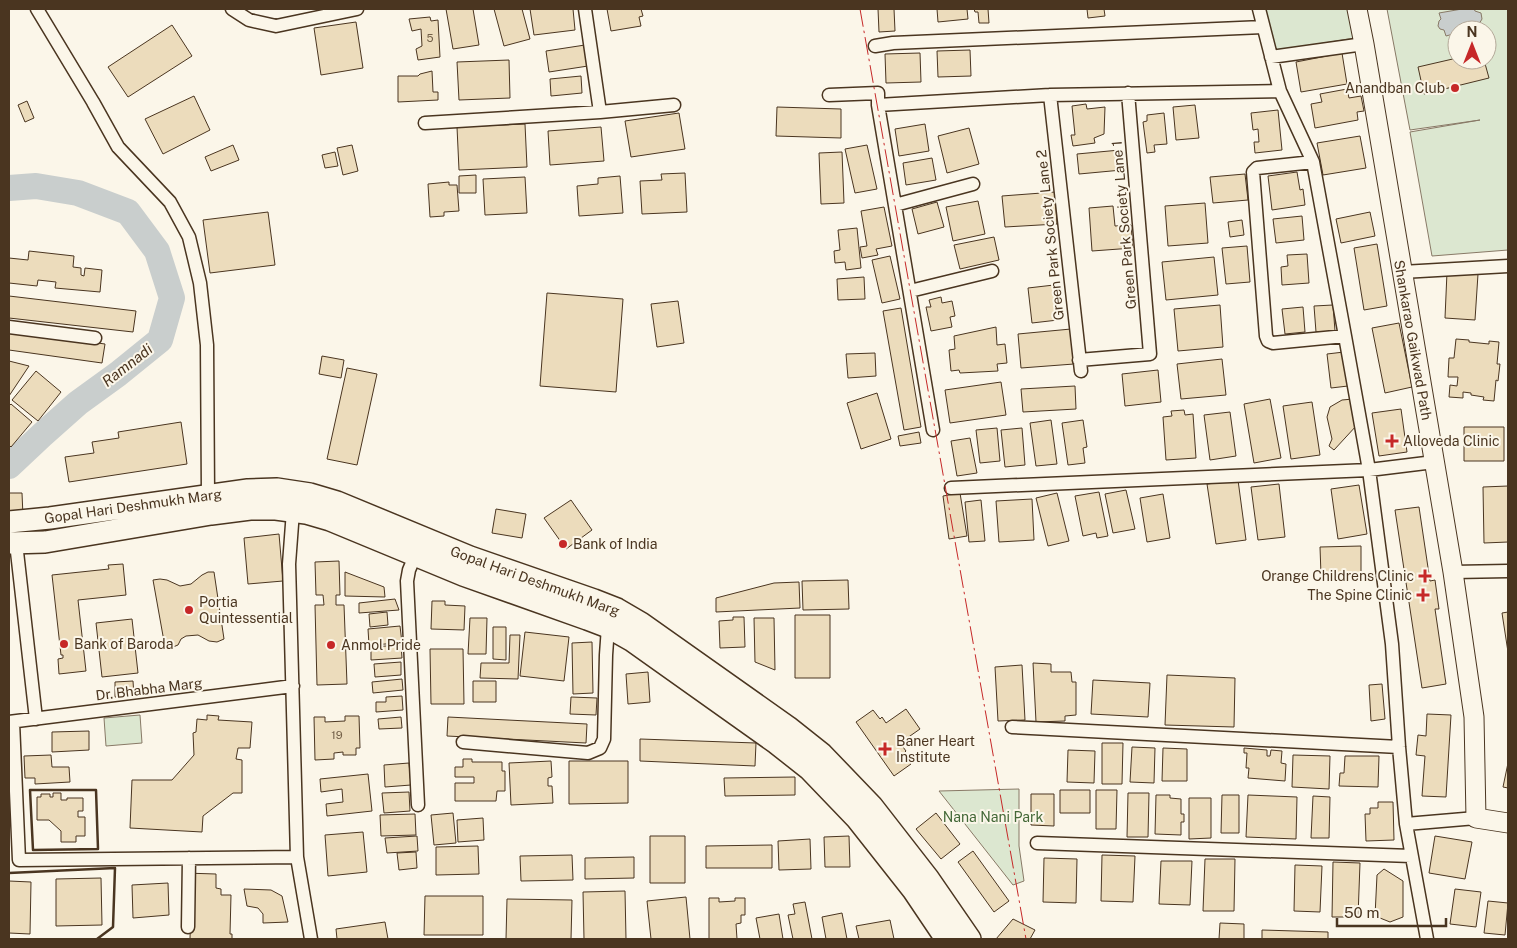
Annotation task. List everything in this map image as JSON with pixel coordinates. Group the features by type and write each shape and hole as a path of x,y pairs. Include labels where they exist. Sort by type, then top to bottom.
{"main road":[{"name":"Gopal Hari Deshmukh Marg","path":"10,522 258,490 310,494 337,502 385,532 415,556 463,575 619,626 641,623 788,727 822,754 878,813 928,878 970,939"},
{"name":"Gopal Hari Deshmukh Marg","path":"12,543 45,542 211,514 250,509 276,509 306,513 385,532 470,557 594,600 619,626 809,769 857,818 913,890 946,939"}],"street":[{"path":"37,9 118,147 170,202 189,237 200,284 208,345 208,495"},
{"path":"232,9 249,20 276,26 357,9"},
{"path":"585,9 600,112"},
{"path":"1259,9 1280,91 1313,162 1345,336 1369,470 1392,644 1406,824 1426,939"},
{"name":"Shankarao Gaikwad Path","path":"1357,9 1453,572 1474,717 1476,818"},
{"path":"875,46 893,43 1263,27"},
{"path":"1271,56 1364,44"},
{"path":"878,105 1050,94 1280,91"},
{"path":"829,95 878,93 878,105 933,430"},
{"name":"Green Park Society Lane 1","path":"1080,366 1150,354 1128,93"},
{"name":"Green Park Society Lane 2","path":"1050,94 1080,366"},
{"path":"425,123 600,112 674,105"},
{"path":"1313,162 1257,168 1253,172 1266,336 1268,342 1273,343 1345,336"},
{"path":"895,206 973,184"},
{"path":"1402,272 1508,266"},
{"path":"910,291 992,271"},
{"path":"9,327 94,338"},
{"path":"951,488 1369,470 1434,462"},
{"path":"293,511 289,564 297,856 312,939"},
{"path":"12,543 36,719"},
{"path":"415,556 408,570 407,581 418,804"},
{"path":"1453,572 1508,571"},
{"path":"463,742 588,753 600,748 604,739 606,655 619,626"},
{"name":"Dr. Bhabha Marg","path":"11,722 293,686"},
{"path":"11,722 19,860 297,856"},
{"path":"1012,727 1399,747"},
{"path":"1406,824 1476,818 1508,823"},
{"path":"1037,843 1411,856"},
{"path":"188,927 189,858"}],"green space":[{"path":"1265,9 1349,9 1355,38 1274,51"},
{"path":"1387,9 1508,9 1508,250 1432,256 1410,132 1480,120 1410,130"},
{"path":"140,715 142,743 106,746 104,718"},
{"name":"Nana Nani Park","path":"1019,789 1019,846 1024,881 1013,885 939,791"}],"shaded area":[{"path":"1474,9 1481,13 1482,19 1447,20 1446,36 1444,30 1438,26 1441,19 1439,13"}],"building":[{"path":"446,9 473,9 479,45 453,49"},
{"path":"494,9 522,9 530,39 504,46"},
{"path":"530,9 573,9 575,30 534,35"},
{"path":"607,9 641,9 643,16 639,17 641,26 611,31"},
{"path":"878,9 894,9 895,31 879,32"},
{"path":"937,9 967,9 968,19 938,22"},
{"path":"974,9 988,9 989,23 979,23 978,12 975,12"},
{"path":"1087,9 1104,9 1105,16 1088,18"},
{"path":"430,17 431,21 438,20 440,57 418,60 416,49 422,46 421,29 412,31 409,19"},
{"path":"356,22 363,68 321,75 314,28"},
{"path":"172,25 192,56 128,97 108,67"},
{"path":"585,45 588,66 549,72 546,51"},
{"path":"970,50 971,76 938,77 937,51"},
{"path":"920,53 921,82 886,83 885,54"},
{"path":"1342,53 1347,84 1301,92 1296,62"},
{"path":"509,60 510,98 459,100 457,62"},
{"path":"1447,60 1447,70 1487,70 1489,78 1424,94 1418,67"},
{"path":"432,71 433,92 438,92 438,100 398,102 398,76 418,76"},
{"path":"581,76 582,93 551,96 550,79"},
{"path":"1347,89 1349,98 1361,96 1364,111 1357,112 1358,120 1315,128 1311,104 1322,102 1320,94"},
{"path":"194,96 210,130 163,154 145,119"},
{"path":"27,101 34,118 25,122 18,105"},
{"path":"1086,104 1087,109 1105,107 1104,134 1094,138 1095,143 1073,146 1071,135 1075,135 1072,106"},
{"path":"1195,105 1199,138 1176,140 1173,107"},
{"path":"777,107 841,109 841,138 776,136"},
{"path":"1278,110 1282,150 1255,153 1254,142 1259,142 1258,129 1253,130 1251,113"},
{"path":"679,113 685,149 631,157 625,121"},
{"path":"1164,113 1167,144 1154,145 1155,152 1147,153 1143,122 1147,121 1147,115"},
{"path":"525,124 527,167 459,170 457,127"},
{"path":"925,124 929,151 899,156 895,129"},
{"path":"601,127 604,161 550,165 548,131"},
{"path":"969,128 979,164 947,173 938,136"},
{"path":"1360,136 1366,168 1323,175 1317,143"},
{"path":"233,145 239,160 211,171 205,157"},
{"path":"352,145 358,171 343,175 337,148"},
{"path":"867,145 877,189 855,193 845,149"},
{"path":"1120,150 1122,170 1079,174 1077,154"},
{"path":"335,152 338,166 325,168 322,155"},
{"path":"842,152 844,203 821,204 819,153"},
{"path":"932,158 936,180 906,185 903,163"},
{"path":"1297,172 1300,190 1303,189 1305,205 1272,210 1268,176"},
{"path":"685,173 687,212 642,214 640,181 662,180 661,174"},
{"path":"1245,174 1248,200 1213,203 1210,177"},
{"path":"476,175 476,193 459,193 459,176"},
{"path":"620,176 623,213 579,216 577,186 598,184 598,178"},
{"path":"525,177 527,213 485,215 483,179"},
{"path":"449,182 449,185 457,185 459,211 444,212 444,216 430,217 428,184"},
{"path":"1055,192 1057,224 1005,227 1002,196"},
{"path":"978,201 985,234 953,241 946,207"},
{"path":"937,202 944,227 918,234 912,209"},
{"path":"1205,203 1208,243 1168,246 1165,206"},
{"path":"1113,206 1115,226 1131,225 1133,248 1092,251 1089,208"},
{"path":"884,207 892,246 876,249 878,255 862,258 860,247 867,246 861,211"},
{"path":"268,212 275,265 210,273 203,220"},
{"path":"1370,212 1375,236 1341,243 1336,219"},
{"path":"1302,216 1304,240 1276,243 1273,219"},
{"path":"1242,220 1244,235 1230,237 1228,222"},
{"path":"857,228 861,268 846,270 845,262 835,263 834,251 840,250 838,230"},
{"path":"994,237 999,260 960,269 954,245"},
{"path":"1377,244 1387,306 1364,310 1354,248"},
{"path":"1247,246 1250,282 1226,284 1222,248"},
{"path":"29,251 74,256 73,267 81,268 81,275 84,276 85,268 102,270 100,292 55,288 56,282 38,280 37,286 9,283 9,258 28,260"},
{"path":"1307,254 1309,283 1282,285 1281,267 1288,266 1287,255"},
{"path":"890,256 900,299 882,303 872,260"},
{"path":"1214,257 1218,295 1166,300 1162,262"},
{"path":"1447,272 1478,274 1475,320 1445,318"},
{"path":"864,277 865,299 838,300 837,279"},
{"path":"1054,285 1058,320 1032,323 1028,288"},
{"path":"547,293 623,299 616,392 540,386"},
{"path":"9,296 136,311 133,332 9,318"},
{"path":"941,297 942,303 952,301 955,316 950,317 952,327 931,331 926,307 931,307 929,300"},
{"path":"678,301 684,343 657,347 651,304"},
{"path":"1220,305 1223,347 1178,351 1174,309"},
{"path":"1333,305 1335,331 1316,332 1314,306"},
{"path":"1303,307 1305,332 1285,334 1282,309"},
{"path":"901,308 921,427 904,430 883,311"},
{"path":"1399,323 1412,387 1385,393 1372,328"},
{"path":"996,327 997,345 1005,344 1007,363 997,364 998,371 960,373 959,370 951,371 949,350 955,349 954,336"},
{"path":"1071,329 1074,364 1021,368 1018,334"},
{"path":"9,331 105,344 102,363 9,350"},
{"path":"1456,339 1489,344 1489,341 1499,342 1497,364 1500,364 1494,401 1483,400 1484,397 1463,392 1463,398 1449,397 1450,385 1457,386 1458,377 1448,377 1449,358 1454,358"},
{"path":"1344,352 1348,386 1331,388 1327,354"},
{"path":"875,353 876,376 848,378 846,354"},
{"path":"322,356 344,360 341,378 319,374"},
{"path":"1222,359 1226,395 1181,399 1177,364"},
{"path":"9,361 29,366 9,396"},
{"path":"347,368 377,374 357,465 327,459"},
{"path":"1158,370 1161,402 1125,406 1122,374"},
{"path":"36,371 61,392 38,421 12,400"},
{"path":"1001,382 1006,415 950,423 945,390"},
{"path":"1075,386 1076,409 1023,412 1021,389"},
{"path":"877,393 891,439 861,449 847,403"},
{"path":"1270,399 1281,458 1254,463 1244,404"},
{"path":"1353,399 1357,425 1334,450 1329,446 1332,439 1327,417 1330,407 1342,400"},
{"path":"1312,402 1320,455 1291,459 1283,406"},
{"path":"11,404 32,422 11,447 9,445 9,406"},
{"path":"1401,409 1407,452 1379,456 1372,413"},
{"path":"1184,410 1185,415 1193,414 1196,458 1166,460 1163,417 1172,416 1171,411"},
{"path":"1230,412 1236,456 1210,460 1204,415"},
{"path":"1051,420 1057,464 1036,466 1030,423"},
{"path":"1083,420 1087,447 1083,448 1085,463 1068,465 1062,423"},
{"path":"181,422 187,464 69,482 65,457 94,453 92,442 119,438 118,432"},
{"path":"1464,427 1504,427 1504,461 1464,461"},
{"path":"997,428 1000,461 980,463 976,430"},
{"path":"1022,428 1025,465 1005,467 1001,430"},
{"path":"919,432 921,443 900,446 898,436"},
{"path":"970,438 977,473 957,476 951,441"},
{"path":"1238,480 1246,540 1216,544 1207,484"},
{"path":"1279,484 1285,537 1258,540 1251,487"},
{"path":"1359,485 1367,534 1338,539 1331,489"},
{"path":"1508,486 1508,542 1484,543 1483,487"},
{"path":"1126,490 1135,529 1113,533 1105,494"},
{"path":"1099,492 1108,536 1097,538 1096,533 1083,536 1075,496"},
{"path":"9,493 22,493 24,540 9,540"},
{"path":"960,493 967,536 949,539 943,496"},
{"path":"1057,493 1069,541 1048,546 1036,498"},
{"path":"1163,494 1170,538 1147,542 1140,498"},
{"path":"1032,499 1034,540 999,542 996,501"},
{"path":"571,500 592,530 566,549 544,518"},
{"path":"981,500 985,541 969,542 965,502"},
{"path":"1419,507 1430,581 1435,580 1439,609 1435,609 1446,684 1422,688 1395,510"},
{"path":"496,509 526,514 522,538 492,533"},
{"path":"279,534 283,581 248,584 244,538"},
{"path":"1361,546 1361,574 1321,575 1320,547"},
{"name":"Anmol Pride","path":"339,561 340,595 336,595 336,605 344,605 347,684 317,685 315,605 324,605 323,595 316,595 315,562"},
{"path":"123,564 126,595 78,600 86,671 59,674 58,659 63,658 63,655 61,655 52,575 109,569 108,565"},
{"name":"Portia Quintessential","path":"208,572 214,572 224,639 217,642 209,641 198,635 186,636 181,639 178,645 165,647 153,580 167,580 180,586 191,584"},
{"path":"345,572 384,587 385,597 345,596"},
{"path":"848,580 849,609 803,610 802,581"},
{"path":"799,582 800,608 716,612 716,598 774,583"},
{"path":"395,599 399,610 359,613 359,603"},
{"path":"432,601 445,601 445,605 465,606 464,630 431,629"},
{"path":"387,612 388,625 370,627 369,614"},
{"path":"1508,612 1508,652 1502,613"},
{"path":"795,615 830,615 830,678 795,678"},
{"path":"733,617 744,617 745,647 720,648 719,621 733,620"},
{"path":"470,618 487,618 486,654 468,654"},
{"path":"754,618 774,618 775,670 755,662"},
{"path":"132,619 138,673 102,677 96,623"},
{"path":"400,626 402,643 369,645 368,629"},
{"path":"493,627 506,627 506,660 493,659"},
{"path":"525,632 569,637 564,681 520,676"},
{"path":"510,635 520,635 518,679 480,678 481,663 509,663"},
{"path":"592,642 593,693 573,694 572,643"},
{"path":"401,645 402,658 371,660 371,647"},
{"path":"430,649 463,649 464,704 431,704"},
{"path":"401,662 401,675 375,677 374,664"},
{"path":"1033,663 1051,664 1051,672 1071,672 1072,682 1076,682 1076,715 1065,716 1065,721 1036,722"},
{"path":"1022,665 1025,720 998,721 995,667"},
{"path":"648,672 650,702 628,704 626,674"},
{"path":"1167,675 1235,678 1234,727 1165,725"},
{"path":"402,679 403,690 373,693 372,682"},
{"path":"1093,680 1150,683 1148,717 1091,714"},
{"path":"133,681 134,696 115,697 115,682"},
{"path":"473,681 496,681 496,702 473,702"},
{"path":"1382,684 1385,719 1371,721 1369,685"},
{"path":"402,696 403,710 376,712 376,702 386,702 386,697"},
{"path":"571,697 597,698 596,715 570,714"},
{"path":"906,709 920,729 900,743 906,751 904,753 911,764 894,776 856,722 873,710 886,723"},
{"path":"1427,714 1451,715 1446,797 1422,796 1425,756 1416,755 1418,735 1426,736"},
{"path":"207,715 219,716 218,720 252,722 250,748 238,748 236,759 242,760 242,793 233,793 203,816 202,832 130,828 132,780 172,780 194,755 193,733 196,732 197,719 207,720"},
{"path":"345,716 359,716 360,748 356,748 356,755 343,755 343,752 334,753 334,759 315,760 314,717 325,717 325,722 345,721"},
{"path":"401,717 402,728 379,729 378,719"},
{"path":"448,717 587,724 586,743 447,736"},
{"path":"89,731 89,750 52,752 52,732"},
{"path":"640,739 756,743 755,766 640,761"},
{"path":"1102,743 1123,743 1122,784 1102,784"},
{"path":"1132,747 1155,748 1154,783 1130,782"},
{"path":"1163,748 1187,749 1187,781 1162,781"},
{"path":"1244,748 1267,750 1267,756 1270,756 1271,750 1282,751 1281,763 1286,764 1285,781 1248,778 1249,768 1246,768 1247,753 1244,753"},
{"path":"1068,750 1095,751 1094,783 1067,782"},
{"path":"51,755 52,767 69,767 70,782 35,784 35,778 25,778 24,756"},
{"path":"1293,755 1330,756 1329,789 1292,787"},
{"path":"1345,756 1379,756 1378,787 1339,786 1340,773 1344,773"},
{"path":"463,759 472,759 472,762 502,762 502,771 505,771 505,791 497,791 496,801 455,801 455,783 474,783 474,777 455,777 455,767 463,767"},
{"path":"551,761 552,777 548,778 548,786 552,786 553,803 511,805 509,763"},
{"path":"569,761 628,761 628,803 569,804"},
{"path":"409,763 411,785 385,787 384,765"},
{"path":"1508,763 1508,788 1503,787"},
{"path":"368,774 372,811 327,816 326,804 343,802 342,789 321,792 320,779"},
{"path":"795,777 795,795 725,796 724,778"},
{"path":"1060,790 1090,790 1090,813 1060,813"},
{"path":"1096,790 1117,790 1116,829 1096,829"},
{"path":"409,792 410,811 384,813 382,793"},
{"path":"53,793 61,793 61,800 83,798 83,811 78,811 78,817 85,817 85,836 76,836 76,842 61,842 61,831 49,820 37,820 37,797 41,797 41,794 50,794 50,797 53,797"},
{"path":"1128,793 1149,793 1148,837 1127,837"},
{"path":"1031,794 1054,794 1054,826 1031,825"},
{"path":"1156,795 1170,795 1170,798 1181,799 1181,814 1184,814 1184,822 1181,822 1181,835 1155,834"},
{"path":"1222,795 1239,795 1239,833 1221,833"},
{"path":"1248,795 1297,797 1296,839 1246,837"},
{"path":"1313,796 1330,797 1329,838 1311,838"},
{"path":"1189,798 1211,798 1211,838 1189,839"},
{"path":"1378,802 1393,802 1394,840 1366,841 1365,814 1370,814 1370,808 1378,808"},
{"path":"453,813 456,843 434,845 431,815"},
{"path":"936,813 960,844 941,859 916,829"},
{"path":"415,814 416,835 381,836 380,815"},
{"path":"483,818 484,840 458,842 457,820"},
{"path":"363,832 367,872 328,876 325,835"},
{"path":"417,836 418,851 387,853 385,838"},
{"path":"650,836 685,836 685,883 650,883"},
{"path":"849,836 850,867 825,867 824,837"},
{"path":"1435,836 1472,842 1465,879 1429,873"},
{"path":"810,839 811,869 779,870 778,841"},
{"path":"772,845 772,868 706,868 706,846"},
{"path":"478,846 479,874 436,875 436,847"},
{"path":"973,851 1009,901 994,912 958,862"},
{"path":"416,852 417,868 399,870 397,853"},
{"path":"572,855 573,880 521,881 520,856"},
{"path":"1102,855 1135,856 1133,902 1101,901"},
{"path":"634,857 634,878 585,879 585,858"},
{"path":"1044,858 1077,859 1076,903 1043,902"},
{"path":"1205,859 1235,859 1234,911 1203,911"},
{"path":"1161,861 1192,861 1190,905 1159,904"},
{"path":"1333,862 1360,863 1358,917 1332,917"},
{"path":"1295,865 1322,866 1320,912 1294,911"},
{"path":"1384,869 1403,881 1403,917 1390,922 1375,916 1377,875"},
{"path":"184,873 216,874 216,888 221,889 221,895 231,895 230,934 232,934 232,939 190,939 191,901"},
{"path":"101,878 102,925 56,926 56,879"},
{"path":"9,881 31,882 30,934 9,933"},
{"path":"168,883 169,915 133,918 132,885"},
{"path":"244,889 271,890 282,896 288,922 263,923 263,914 258,908 247,906"},
{"path":"1455,889 1481,892 1476,927 1450,924"},
{"path":"625,891 626,939 584,939 583,892"},
{"path":"425,896 483,896 483,935 424,935"},
{"path":"686,897 690,939 651,939 647,901"},
{"path":"709,898 719,898 719,902 735,901 735,898 745,898 745,915 741,915 741,923 736,924 737,939 709,939"},
{"path":"507,899 572,900 571,939 506,939"},
{"path":"1488,901 1508,903 1505,935 1484,933"},
{"path":"805,902 812,939 793,939 788,915 795,914 793,904"},
{"path":"842,913 847,939 826,939 822,917"},
{"path":"779,914 783,939 760,939 756,918"},
{"path":"1013,919 1035,930 1030,939 996,939"},
{"path":"890,920 894,939 859,939 856,926"},
{"path":"385,922 388,939 337,939 336,929"},
{"path":"1220,923 1244,924 1244,939 1219,939"},
{"path":"1262,930 1328,932 1328,939 1262,939"}],"waterway":[{"name":"Ramnadi","path":"9,188 36,186 78,193 128,212 157,251 172,298 160,340 78,403 9,466"}],"wall":[{"path":"30,790 96,790 98,849 33,850 30,790"},
{"path":"9,873 115,868 113,927 97,939"}],"power":[{"path":"860,9 1026,939"}],"place":[{"name":"Anandban Club","path":"1455,88"},
{"name":"Alloveda Clinic","path":"1392,441"},
{"name":"Bank of India","path":"563,544"},
{"name":"Orange Childrens Clinic","path":"1425,576"},
{"name":"The Spine Clinic","path":"1423,595"},
{"name":"Portia Quintessential","path":"189,610"},
{"name":"Bank of Baroda","path":"64,644"},
{"name":"Anmol Pride","path":"331,645"},
{"name":"Baner Heart Institute","path":"885,749"}]}
